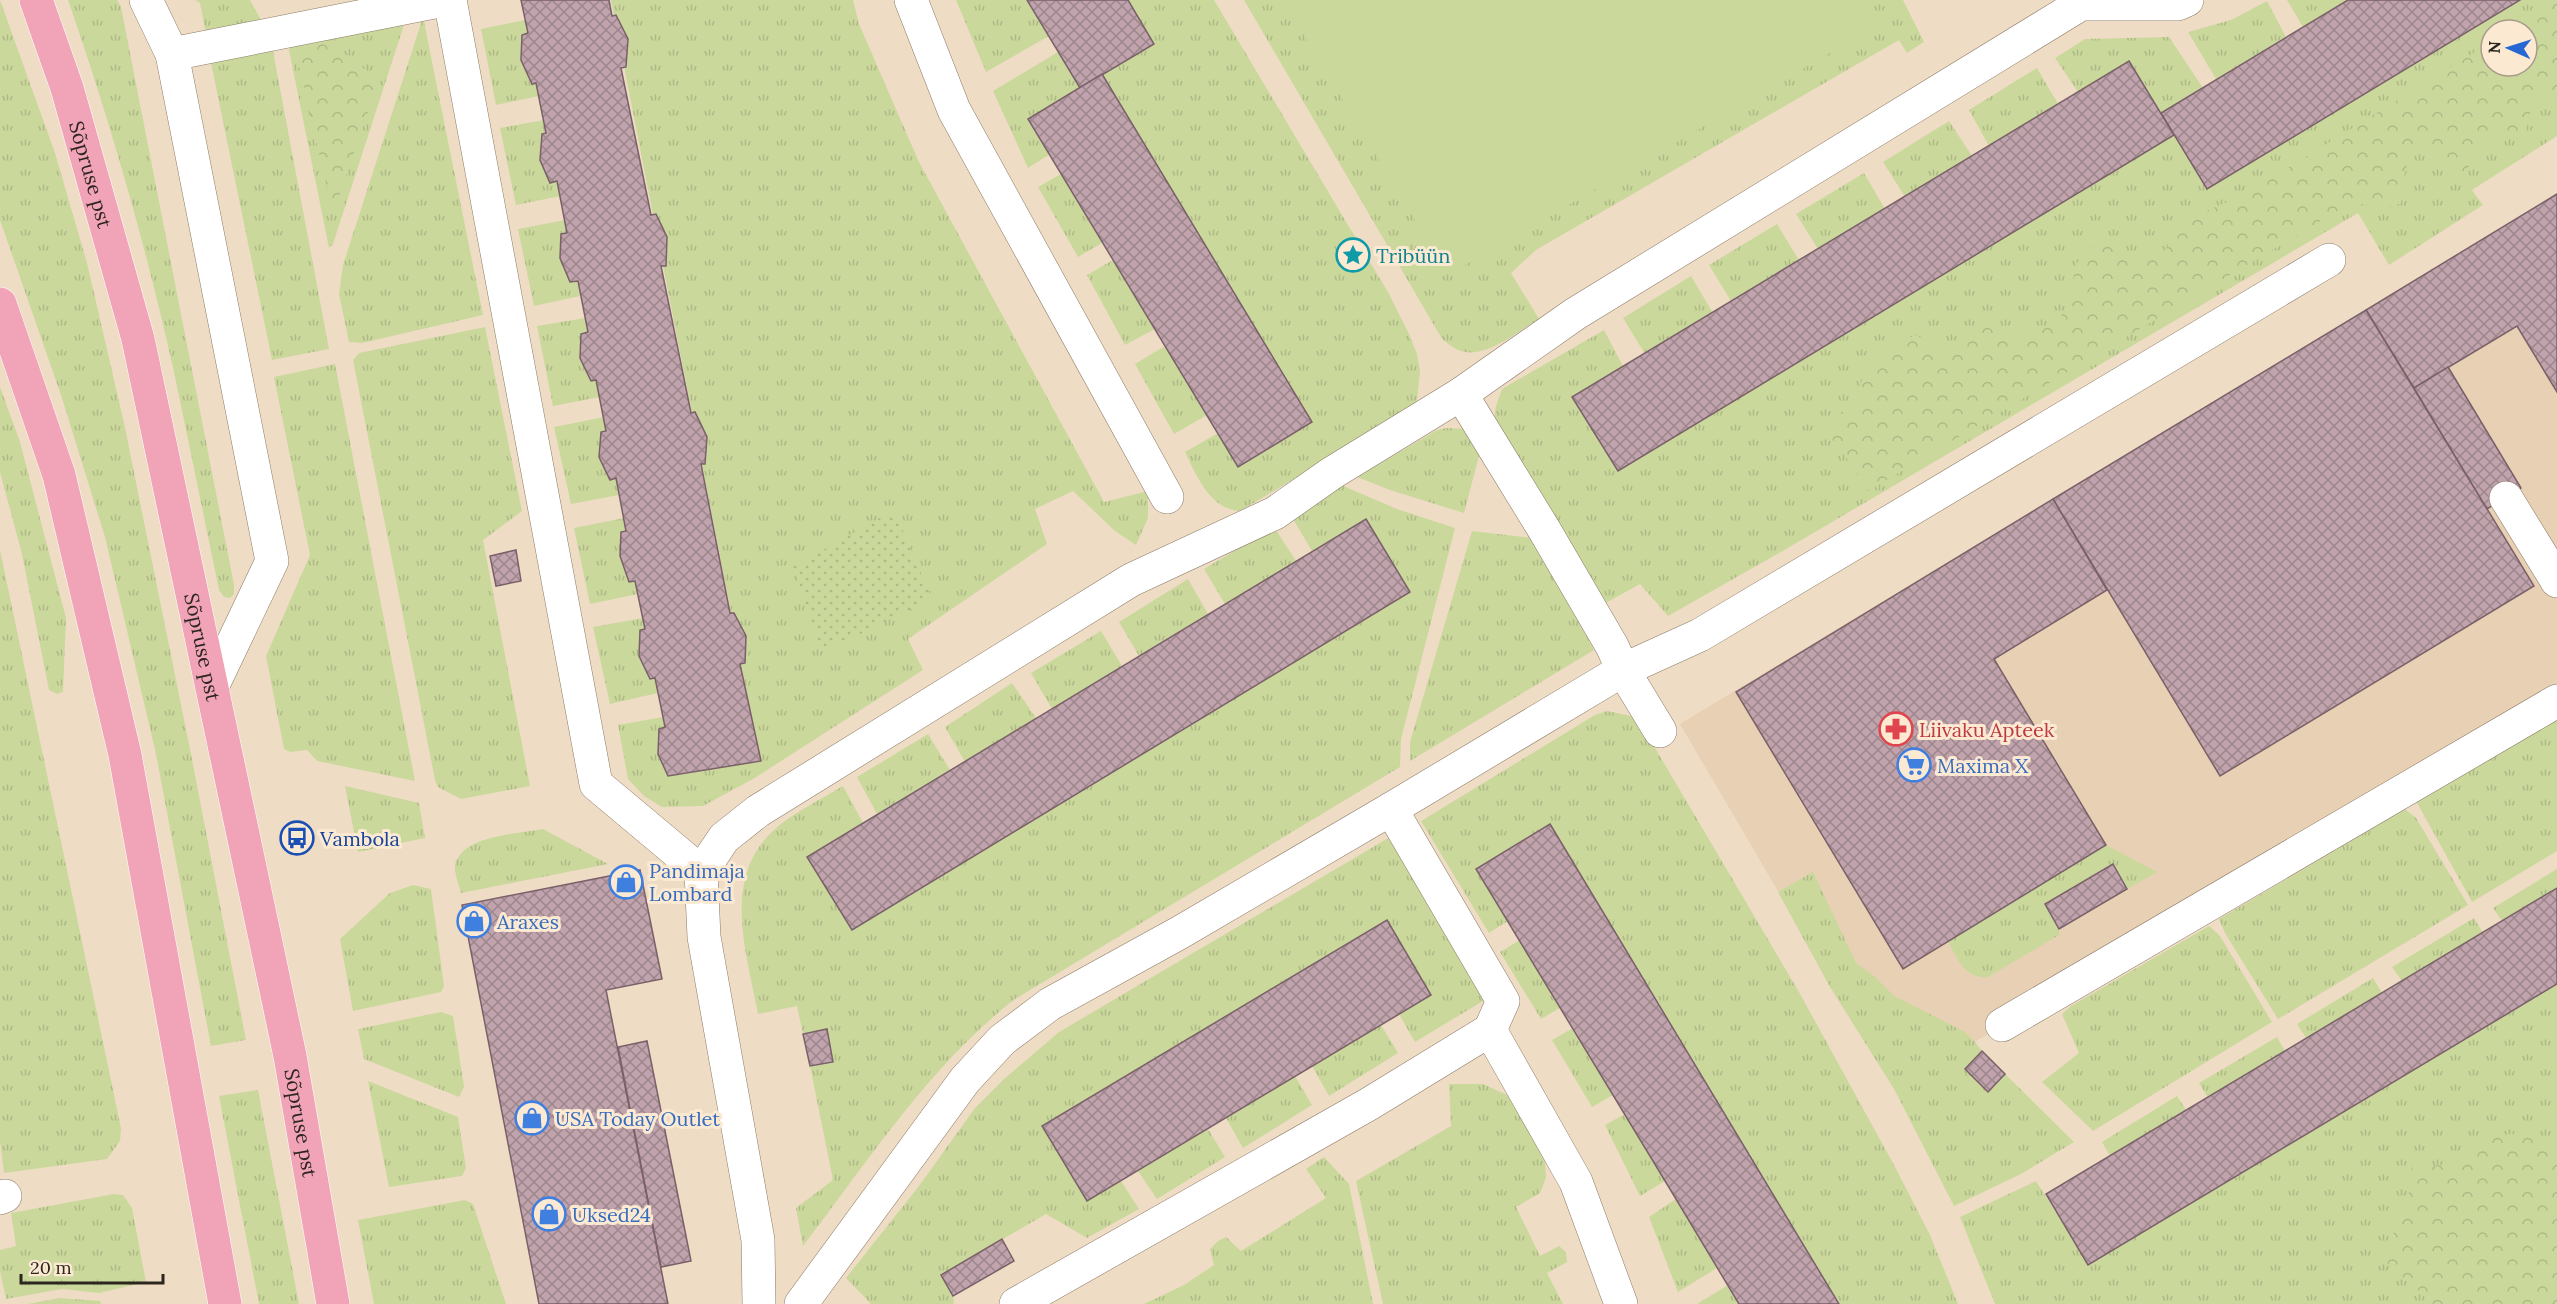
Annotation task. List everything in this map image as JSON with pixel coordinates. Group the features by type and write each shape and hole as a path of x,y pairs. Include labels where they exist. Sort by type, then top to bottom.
{"main road":[{"name":"Sõpruse pst","path":"36,0 68,88 138,339 296,1089 333,1304"},
{"path":"0,304 59,476 125,755 225,1304"}],"street":[{"path":"146,0 172,54 272,561 212,687"},
{"path":"172,54 444,0"},
{"path":"450,0 596,784 701,872"},
{"path":"911,0 954,110 1167,497"},
{"path":"759,1304 758,1240 704,937 701,872 724,838 758,812 1131,580 1184,558 1275,513 1332,473 1461,394 1575,314 2081,4 2178,4 2187,0"},
{"path":"801,1304 965,1080 1002,1040 1050,1004 1179,933 1623,670 1700,635 2328,260"},
{"path":"1461,394 1545,531 1660,731"},
{"path":"2506,498 2557,581"},
{"path":"2002,1025 2557,701"},
{"path":"1016,1304 1369,1104 1490,1030 1503,1001 1391,809"},
{"path":"1490,1030 1576,1182 1621,1304"}],"shaded area":[{"path":"2557,194 2557,701 1894,1089 1680,724"}],"green space":[{"path":"0,0 55,153 87,263 124,423 246,1040 211,1046 156,754 105,537 61,395 0,220"},
{"path":"68,0 117,0 121,7 234,585 234,594 230,598 224,597 219,590 152,278 113,138"},
{"path":"195,0 250,0 261,20 206,34 200,3"},
{"path":"611,0 853,0 859,24 919,162 1104,502 1148,491 1148,518 1136,545 1115,531 1073,491 1035,509 1047,544 908,639 923,670 753,779 703,806 662,807 644,796 628,779 618,725 663,717 665,727 659,729 658,754 669,776 760,761"},
{"path":"956,0 1027,0 1049,36 986,72"},
{"path":"1128,0 1214,0 1389,294 1417,354 1420,371 1417,400 1409,411 1240,511 1229,509 1212,498 1205,490 1185,452 1218,433 1239,467 1312,422 1102,75 1154,44"},
{"path":"1244,0 1903,0 1924,42 1907,53 1899,40 1536,250 1511,273 1539,319 1490,348 1468,352 1458,350 1442,339"},
{"path":"1283,0 1863,0 1878,25 1448,275"},
{"path":"2287,0 2348,0 2303,27"},
{"path":"2520,0 2557,0 2557,136 2472,190 2483,205 2389,265 2358,213 1668,616 1640,584 1604,604 1494,419 1502,389 1604,330 1623,366 1573,397 1618,471 2174,135 2207,189 2479,25 2479,78 2539,78 2539,18 2490,18"},
{"path":"2267,1 2286,37 2216,79 2188,32 2231,20"},
{"path":"2557,1 2557,93 2535,91 2525,136 2498,131 2489,137 2465,172 2443,161 2433,149 2410,155 2404,177 2401,203 2380,211 2354,201 1868,491 1831,438 1836,414 1859,406 1861,382 1883,350 1916,335 1947,355 1986,327 2016,337 2056,325 2066,308 2077,263 2099,237 2132,257 2162,256 2180,223 2251,191 2479,49 2479,78 2539,78 2539,18 2530,18"},
{"path":"423,17 483,315 362,343 349,342 339,294 343,265"},
{"path":"525,20 528,33 522,35 521,60 531,84 536,83 539,96 496,105 481,29"},
{"path":"403,21 403,28 333,244 329,248 289,50 291,42"},
{"path":"322,37 379,80 333,214 297,57"},
{"path":"2169,37 2203,88 2161,113 2129,61 2078,92 2055,58 2085,39"},
{"path":"272,46 329,349 272,360 210,58"},
{"path":"1058,52 1080,88 1028,119 1050,154 1028,168 993,91"},
{"path":"2037,68 2058,104 1989,146 1969,110"},
{"path":"544,120 546,133 542,134 540,160 550,183 557,181 561,196 516,205 500,128"},
{"path":"1949,121 1972,156 1905,197 1883,162"},
{"path":"1864,173 1885,209 1818,249 1796,214"},
{"path":"1061,174 1102,243 1078,257 1038,187"},
{"path":"565,220 567,233 561,234 560,258 570,282 578,281 580,296 534,306 518,229"},
{"path":"1777,224 1799,260 1731,301 1709,265"},
{"path":"1113,260 1155,329 1125,345 1087,275"},
{"path":"1691,276 1713,313 1645,354 1623,318"},
{"path":"585,318 588,332 581,334 580,358 591,381 596,380 600,397 553,406 537,326"},
{"path":"485,327 522,511 483,540 530,786 461,799 438,787 435,780 353,360 359,353"},
{"path":"1165,346 1207,415 1174,434 1135,364"},
{"path":"335,364 415,781 317,761 307,750 290,752 284,749 266,656 310,555 274,377"},
{"path":"0,387 20,442 66,618 63,692 57,694 49,690 22,554 0,472"},
{"path":"604,417 606,431 601,432 599,457 610,479 616,478 619,495 571,504 554,427"},
{"path":"1468,429 1480,452 1464,513 1357,477 1437,430"},
{"path":"1341,485 1397,509 1455,528 1401,739 1400,767 1015,999 955,1054 901,1115 803,1246 796,1208 833,1180 810,1066 833,1061 827,1030 803,1034 797,1006 758,1014 744,943 742,918 747,872 757,850 779,825 843,786 863,823 807,857 852,930 1409,593 1366,519 1312,551 1293,519"},
{"path":"894,510 932,599 852,638 820,648 793,567"},
{"path":"624,518 626,531 621,532 620,556 629,582 635,581 638,594 590,604 574,528"},
{"path":"1274,527 1296,561 1225,604 1204,569"},
{"path":"1472,531 1532,538 1594,650 1410,761 1410,742"},
{"path":"0,550 121,1128 120,1141 107,1159 4,1173 0,1141"},
{"path":"1188,579 1208,614 1139,656 1119,622"},
{"path":"643,618 645,629 640,631 639,656 650,679 655,678 658,693 610,704 593,627"},
{"path":"1101,631 1122,666 1052,709 1031,673"},
{"path":"1012,683 1036,718 965,762 945,727"},
{"path":"1607,711 1631,716 1645,731 1799,992 1894,1165 1930,1235 1958,1304 1839,1304 1550,824 1476,868 1508,921 1489,933 1421,821 1595,715"},
{"path":"2557,718 2557,851 2472,902 2416,801"},
{"path":"928,734 950,770 877,814 857,777"},
{"path":"345,786 419,803 425,838 358,852"},
{"path":"2405,809 2416,818 2468,905 2278,1019 2225,933 2219,919"},
{"path":"543,829 608,864 461,893 455,865 460,855 468,847 492,838"},
{"path":"1395,834 1488,998 1415,1042 1399,1014 1431,994 1387,920 1043,1126 1087,1201 1121,1181 1139,1209 1087,1238 1046,1214 941,1275 953,1296 954,1304 871,1304 846,1278 919,1186 975,1108 1004,1079 1059,1032"},
{"path":"2106,845 2157,872 2127,889 2112,864 2045,904 2059,929 2059,935 1988,977 1973,975 1963,966 1948,941"},
{"path":"2557,869 2557,888 2502,921 2493,908"},
{"path":"1813,872 1856,963 1873,975 1894,996 1965,1032 1982,1051 1988,1091 2005,1074 2074,1142 2021,1174 1954,1206 1894,1089 1830,987 1778,892"},
{"path":"413,885 431,889 444,986 441,992 353,1011 340,939 390,893"},
{"path":"2474,918 2483,933 2402,981 2392,967"},
{"path":"2209,926 2220,936 2272,1022 2093,1131 2042,1082 2079,1053 2062,1014 2071,1006"},
{"path":"1520,940 1560,1008 1541,1019 1500,952"},
{"path":"2373,978 2382,993 2306,1038 2297,1024"},
{"path":"2557,984 2557,1304 1995,1304 1960,1217 2036,1181 2089,1265"},
{"path":"441,1012 453,1016 464,1087 459,1097 364,1059 358,1029"},
{"path":"1381,1025 1398,1053 1329,1096 1312,1066"},
{"path":"1573,1028 1613,1095 1592,1107 1552,1040"},
{"path":"2277,1037 2285,1051 2208,1098 2199,1083"},
{"path":"1295,1076 1312,1105 1243,1148 1226,1118"},
{"path":"368,1081 458,1117 466,1168 462,1176 389,1187"},
{"path":"1449,1084 1483,1084 1507,1095 1544,1148 1546,1178 1540,1193 1516,1207 1540,1256 1559,1246 1566,1252 1567,1262 1547,1273 1563,1304 1383,1304 1356,1181 1451,1126"},
{"path":"258,1090 299,1304 259,1304 219,1096"},
{"path":"2177,1096 2186,1110 2110,1156 2102,1142"},
{"path":"1625,1114 1665,1181 1640,1196 1605,1125"},
{"path":"1208,1129 1225,1157 1157,1199 1138,1171"},
{"path":"2527,1133 2557,1159 2557,1304 2433,1304 2386,1262 2397,1220 2410,1190 2412,1163 2435,1166 2470,1159 2487,1136"},
{"path":"1324,1157 1349,1184 1373,1304 1144,1304 1184,1285 1214,1265 1210,1249 1218,1241 1226,1237 1241,1251 1326,1198 1306,1169"},
{"path":"114,1194 123,1195 132,1208 146,1282 99,1293 62,1289 6,1299 0,1271 0,1250 16,1246 11,1213"},
{"path":"1676,1199 1717,1268 1678,1292 1649,1217"},
{"path":"465,1200 473,1204 506,1304 374,1304 358,1220"},
{"path":"1728,1285 1739,1304 1697,1304"},
{"path":"59,1298 100,1301 101,1304 28,1304"}],"building":[{"path":"521,0 609,0 612,16 616,15 628,39 626,67 621,68 651,215 656,214 667,237 666,266 661,266 691,413 695,412 707,437 705,464 701,464 730,613 734,613 746,636 745,663 740,664 761,761 668,776 658,754 659,729 665,727 655,678 650,679 639,656 640,630 645,629 635,581 629,582 620,556 621,532 626,531 616,478 610,480 599,457 601,432 606,431 596,380 591,381 580,358 581,334 588,332 578,281 570,282 560,258 561,234 567,233 557,181 550,183 540,160 542,134 546,133 536,83 532,84 521,60 522,35 528,33"},
{"path":"1027,0 1128,0 1154,44 1080,88"},
{"path":"2348,0 2520,0 2490,18 2479,18 2479,25 2207,189 2161,113"},
{"path":"2129,61 2174,135 1618,471 1572,397"},
{"path":"1102,74 1312,422 1238,467 1028,119"},
{"path":"2557,194 2557,392 2517,326 2414,388 2366,310"},
{"path":"2366,310 2534,586 2220,776 2053,499"},
{"path":"2448,367 2521,488 2487,509 2414,388"},
{"path":"2053,499 2107,590 1994,659 2106,845 1903,969 1736,692"},
{"path":"1366,519 1410,592 852,930 807,857"},
{"path":"516,550 521,581 496,586 490,556"},
{"path":"1550,824 1839,1304 1739,1304 1476,869"},
{"path":"2113,864 2127,889 2059,929 2045,904"},
{"path":"640,870 662,979 606,990 668,1304 539,1304 462,905"},
{"path":"2557,888 2557,984 2088,1265 2046,1194"},
{"path":"1387,920 1431,995 1087,1201 1042,1126"},
{"path":"827,1029 833,1062 810,1066 803,1034"},
{"path":"647,1041 691,1261 661,1267 618,1047"},
{"path":"1982,1051 2005,1074 1988,1092 1965,1069"},
{"path":"1002,1239 1014,1261 953,1296 941,1275"}],"place":[{"name":"Tribüün","path":"1353,255"},
{"name":"Liivaku Apteek","path":"1896,729"},
{"name":"Maxima X","path":"1914,765"},
{"name":"Vambola","path":"297,838"},
{"name":"Pandimaja Lombard","path":"626,882"},
{"name":"Araxes","path":"474,921"},
{"name":"USA Today Outlet","path":"532,1118"},
{"name":"Uksed24","path":"549,1214"}]}
